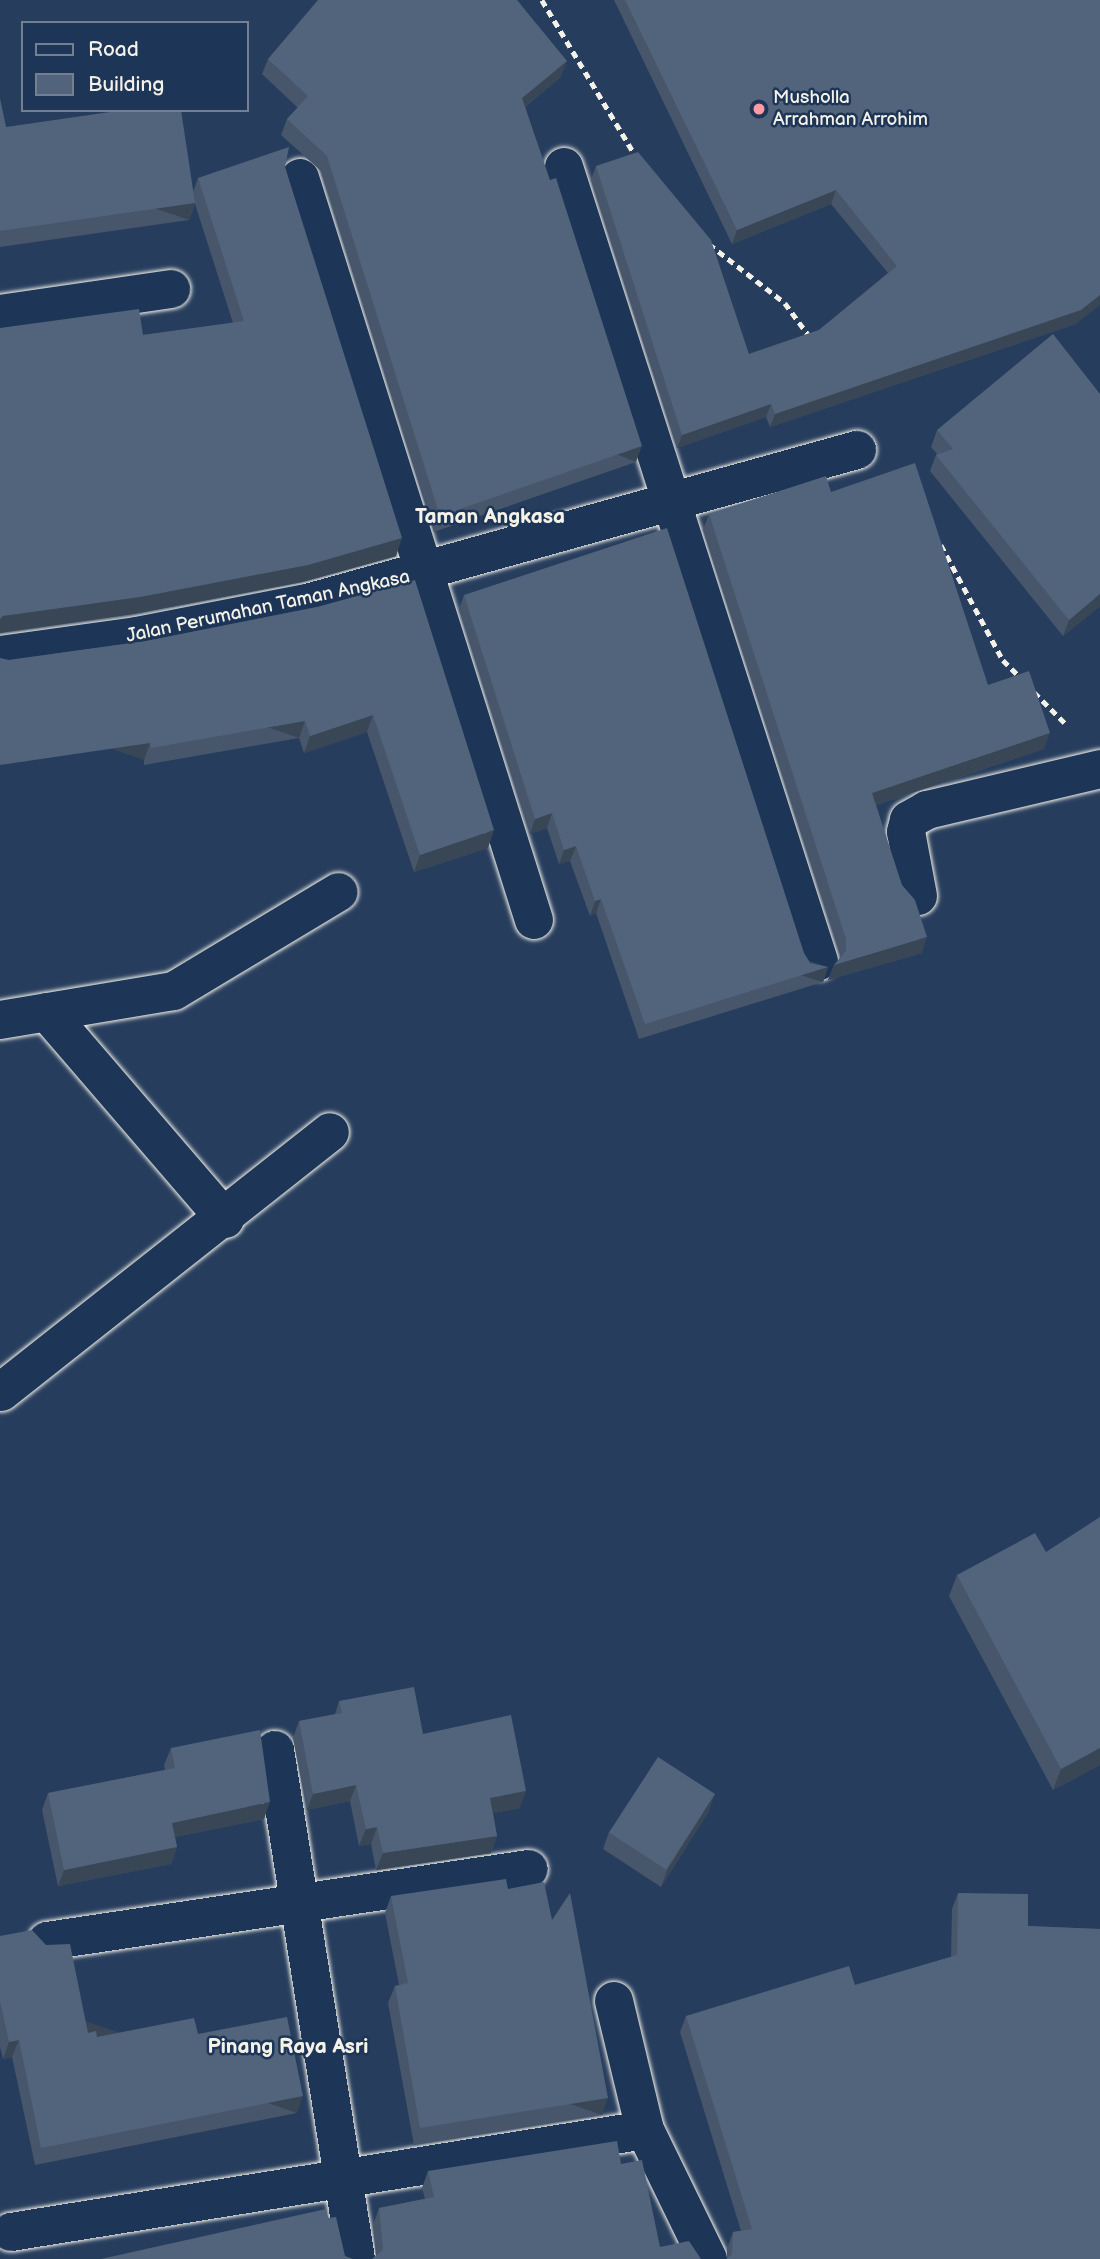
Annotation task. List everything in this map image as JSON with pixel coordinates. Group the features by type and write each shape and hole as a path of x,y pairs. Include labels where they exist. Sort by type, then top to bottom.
{"street":[{"path":"564,167 668,500 819,961"},
{"path":"300,178 534,920"},
{"path":"0,314 171,289"},
{"name":"Jalan Perumahan Taman Angkasa","path":"0,655 150,633 423,574 668,500 857,450"},
{"path":"918,896 906,832 909,820 926,810 1100,769"},
{"path":"0,1020 174,991 339,892"},
{"path":"47,1012 225,1219"},
{"path":"1,1392 225,1219 330,1132"},
{"path":"275,1750 302,1902 356,2259"},
{"path":"47,1941 528,1868"},
{"path":"614,2001 645,2130 708,2259"},
{"path":"10,2232 345,2181 645,2130"}],"path":[{"path":"542,0 639,161"},
{"path":"704,240 785,303 816,346"},
{"path":"940,542 1003,660 1023,680"},
{"path":"1032,690 1071,729"}],"building":[{"path":"318,0 517,0 567,61 522,98 550,180 556,178 642,446 440,516 327,156 287,119 308,96 268,59"},
{"path":"625,0 1100,0 1100,295 1081,310 775,414 771,404 682,435 596,166 638,152 711,240 749,354 819,330 897,266 836,190 737,230"},
{"path":"0,99 6,127 110,112 181,112 195,203 0,231"},
{"path":"289,147 285,167 402,538 308,565 140,597 3,616 0,619 0,328 139,309 143,335 244,321 198,178"},
{"path":"1053,334 1100,394 1100,594 1069,620 936,455 953,449 937,430"},
{"path":"915,463 988,685 1029,671 1050,733 872,793 902,885 915,900 927,937 834,965 846,951 846,939 709,514 826,476 831,492"},
{"path":"667,528 804,953 810,963 828,967 645,1024 601,899 595,901 576,846 564,850 552,813 535,819 464,595"},
{"path":"415,580 494,830 420,855 373,715 310,736 305,721 151,748 150,743 0,765 0,658 9,660 146,641 317,607"},
{"path":"1100,1517 1100,1748 1061,1769 957,1575 1035,1533 1046,1552"},
{"path":"414,1687 423,1734 511,1715 526,1791 490,1798 497,1836 383,1853 377,1827 366,1829 356,1785 313,1794 299,1721 342,1713 339,1701"},
{"path":"260,1730 270,1802 172,1823 177,1847 64,1870 48,1793 175,1768 171,1748"},
{"path":"658,1757 715,1794 666,1870 609,1832"},
{"path":"506,1879 508,1889 544,1882 552,1920 570,1893 608,2098 420,2128 395,1986 408,1983 391,1896"},
{"path":"958,1893 1028,1894 1028,1926 1100,1929 1100,2259 727,2259 732,2254 733,2232 752,2229 686,2016 849,1966 855,1985 957,1955"},
{"path":"32,1930 46,1945 70,1944 88,2033 96,2031 97,2037 194,2018 198,2034 287,2017 303,2096 41,2148 19,2040 9,2042 0,2001 0,1936"},
{"path":"617,2141 621,2164 642,2160 660,2247 689,2241 701,2259 372,2259 383,2250 379,2208 434,2197 428,2171"},
{"path":"326,2209 328,2218 336,2217 345,2256 353,2259 101,2259"}],"place":[{"name":"Musholla Arrahman Arrohim","path":"759,109"}],"district":[{"name":"Taman Angkasa","path":"490,517"},
{"name":"Pinang Raya Asri","path":"288,2047"}]}
